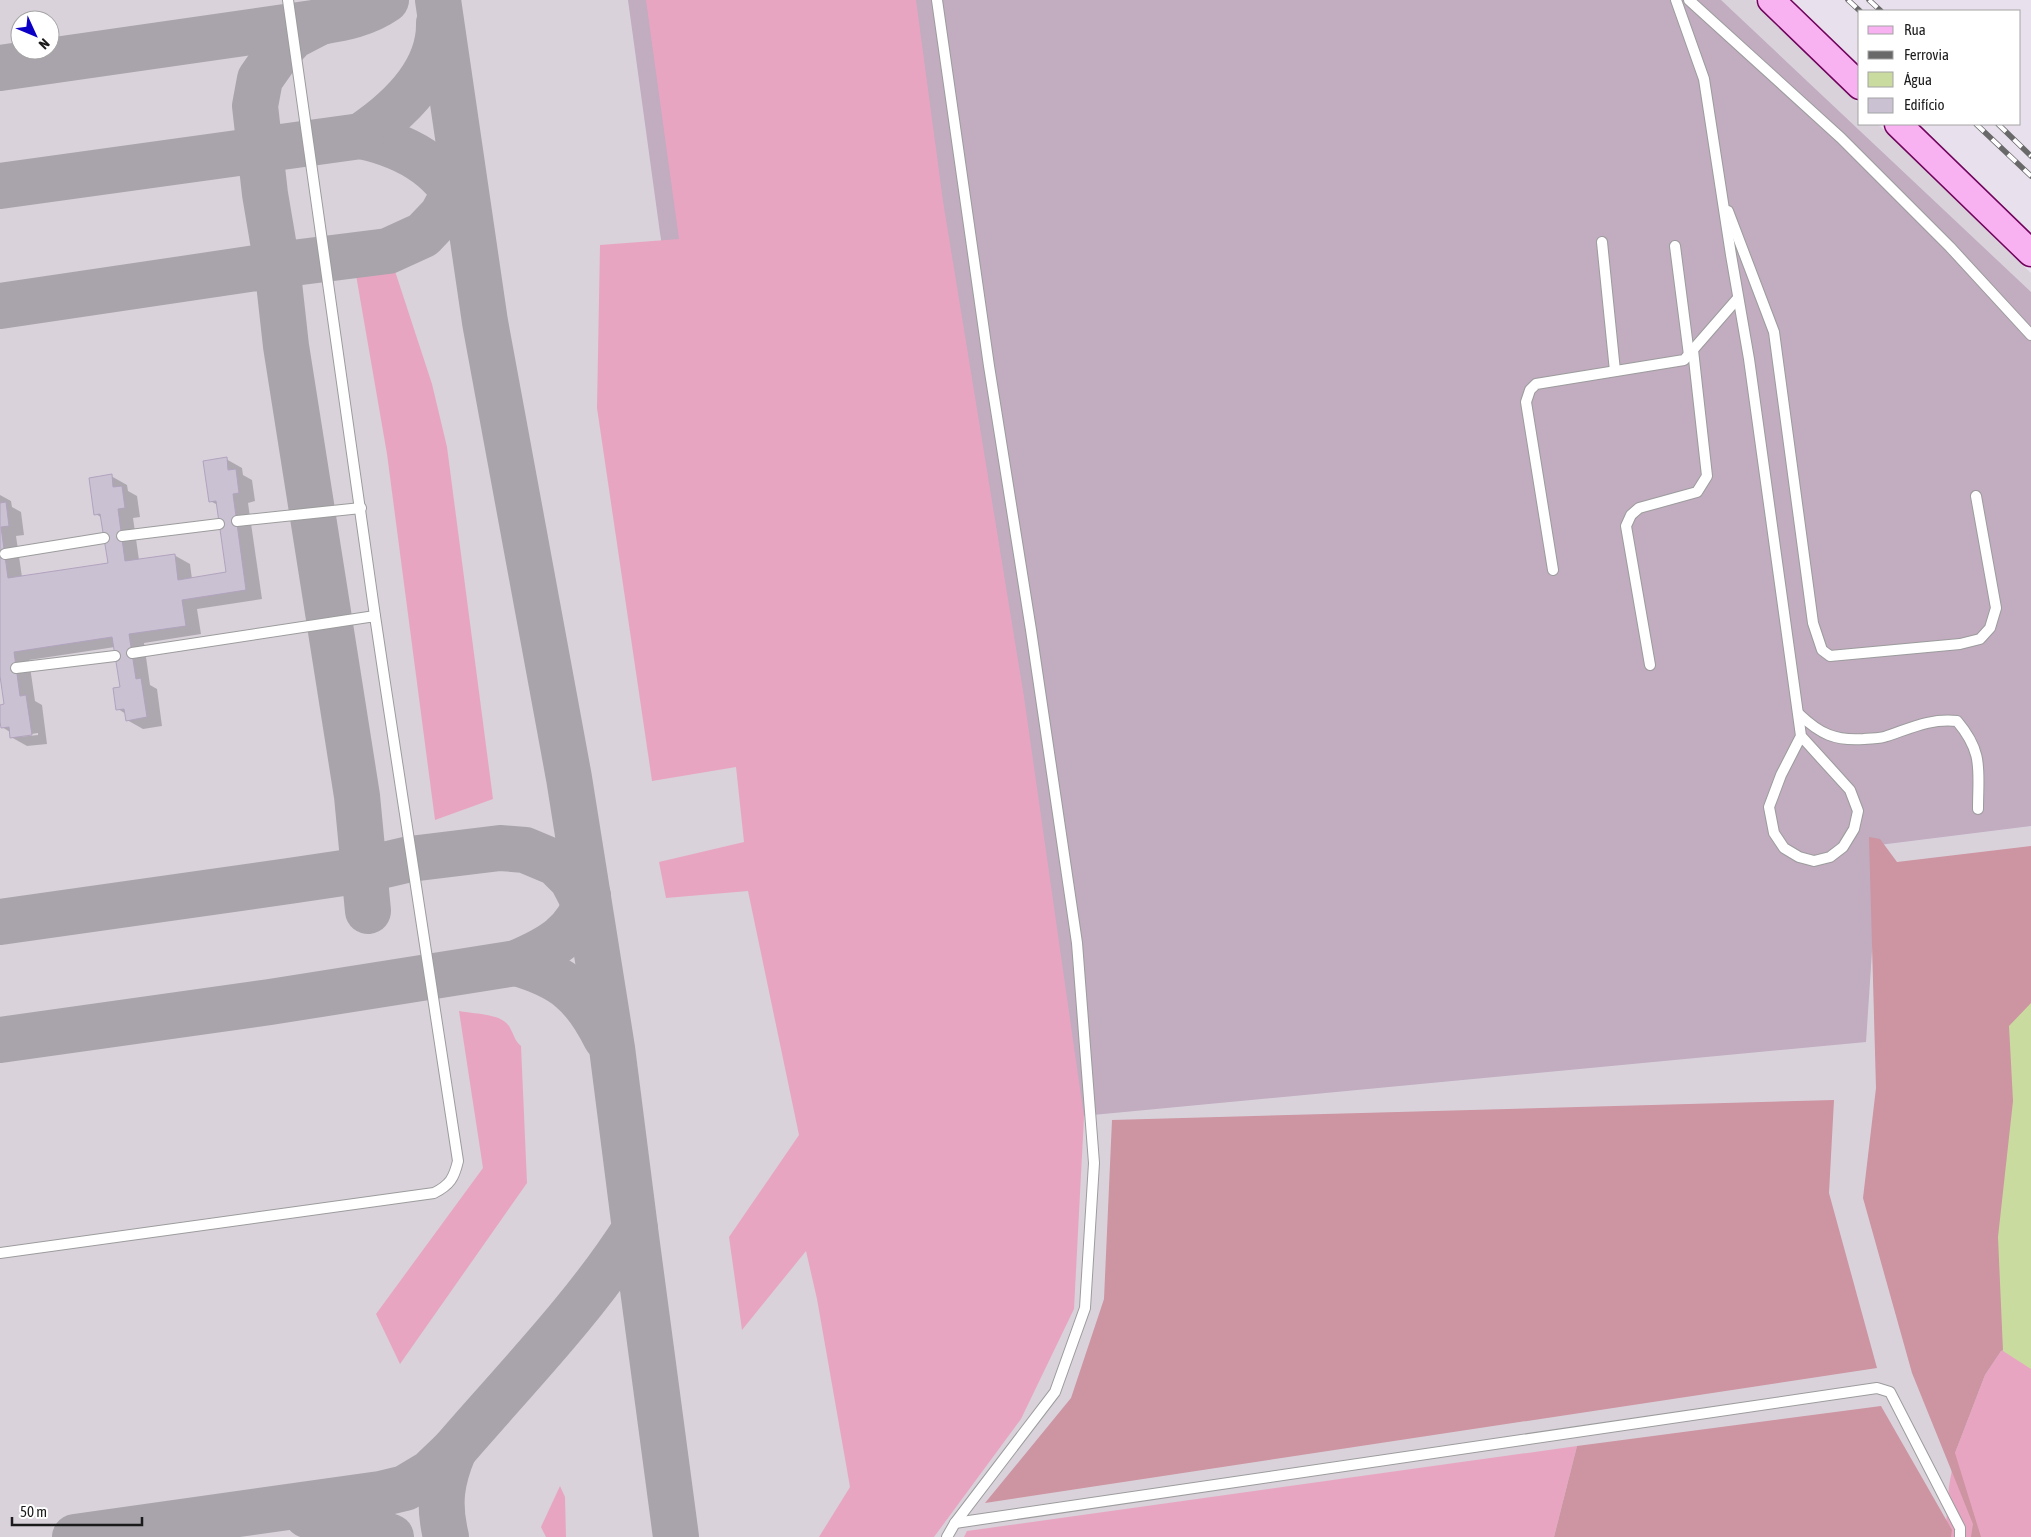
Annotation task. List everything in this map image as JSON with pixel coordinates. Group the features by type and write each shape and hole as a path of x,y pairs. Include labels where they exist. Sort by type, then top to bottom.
{"street":[{"path":"1771,0 1858,84"},
{"path":"1899,125 2031,253"}],"lane":[{"path":"0,1253 434,1193 445,1187 453,1179 458,1161 431,975 410,859 288,0"},
{"path":"937,0 988,356 1077,943 1094,1164 1085,1308 1055,1392 955,1522 948,1537"},
{"path":"1676,0 1704,79 1749,359 1799,714 1801,736 1781,775 1769,807 1774,833 1784,848 1799,857 1814,861 1830,857 1843,847 1854,829 1858,810 1850,790 1801,736"},
{"path":"1689,0 1841,138 1950,247 2031,335"},
{"path":"1721,191 1774,332 1813,623 1822,650 1830,656 1960,644 1980,639 1990,628 1996,608 1976,496"},
{"path":"1602,242 1615,371"},
{"path":"1650,664 1626,526 1631,514 1639,508 1697,492 1706,476 1691,352 1675,246"},
{"path":"1552,570 1526,402 1530,390 1536,384 1684,360 1738,298"},
{"path":"236,521 361,508"},
{"path":"122,536 219,524"},
{"path":"5,554 104,538"},
{"path":"132,653 375,616"},
{"path":"16,668 115,656"},
{"path":"1799,714 1811,725 1833,738 1848,740 1884,737 1919,724 1943,720 1957,722 1969,735 1978,754 1978,809"},
{"path":"955,1522 1877,1388 1890,1392 1960,1528 1960,1537"}],"shaded area":[{"path":"0,0 1754,0 1858,103 1858,125 1879,125 2031,273 2031,1537 0,1537"},
{"path":"628,0 1721,0 2031,292 2031,826 1879,845 1866,1042 806,1142 660,233"},
{"path":"646,0 916,0 943,201 1024,697 1084,1117 1074,1309 1021,1419 934,1537 819,1537 850,1487 817,1299 806,1251 742,1330 729,1237 799,1135 748,891 666,898 659,862 744,842 736,767 652,781 597,408 600,245 679,239"},
{"path":"394,268 432,384 447,447 493,799 435,820 387,454 356,275"},
{"path":"1869,837 1880,839 1897,862 2031,846 2031,1343 2026,1342 2001,1351 1985,1375 1955,1453 1981,1537 1971,1537 1973,1524 1912,1373 1863,1198 1876,1088"},
{"path":"459,1011 493,1016 505,1022 521,1046 527,1183 400,1364 376,1314 483,1168"},
{"path":"1834,1100 1829,1193 1877,1368 985,1503 1071,1398 1104,1299 1112,1120"},
{"path":"2026,1342 2031,1343 2031,1537 1945,1537 1949,1486 1955,1453 1985,1375 2001,1351"},
{"path":"1881,1406 1952,1530 1951,1537 1554,1537 1577,1446"},
{"path":"1577,1446 1554,1537 964,1537 967,1531"},
{"path":"560,1486 565,1497 566,1537 546,1537 541,1527"}],"water":[{"path":"2031,1003 2031,1369 2003,1351 1998,1237 2013,1101 2009,1026"}],"building":[{"path":"227,457 228,470 236,469 239,493 233,494 246,590 182,600 186,626 129,634 136,679 141,678 147,717 126,721 124,709 116,710 113,688 120,687 112,637 14,652 20,696 26,695 32,735 10,738 9,727 1,728 0,722 0,705 4,704 0,676 0,503 6,502 9,526 1,527 8,578 108,563 100,514 94,515 89,478 112,474 113,487 122,486 125,508 118,509 125,561 175,554 178,580 226,572 216,501 209,502 203,461"}],"taxiway":[{"path":"0,68 329,20 363,12 386,0"},
{"path":"75,1537 380,1494 405,1488 430,1473 454,1450 572,1315 615,1259 635,1229 612,1048 569,778 485,322 438,0"},
{"path":"320,22 293,36 281,49 260,79 255,106 286,346 357,796 368,911"},
{"path":"439,23 437,41 425,74 414,89 389,115 361,136 394,146 424,162 448,184 458,198 465,214"},
{"path":"0,186 361,136"},
{"path":"0,306 277,265 388,251 423,235 442,215 454,193 459,162"},
{"path":"0,922 363,870 410,859 500,848 525,850 556,863 572,879 587,908"},
{"path":"0,1040 270,1002 516,963 540,952 561,939 577,921 588,896"},
{"path":"516,963 547,974 571,989 589,1010 606,1038"},
{"path":"635,1229 676,1537"},
{"path":"446,1537 442,1514 442,1493 446,1472 454,1450"},
{"path":"307,1515 342,1520 391,1537"}],"railway":[{"path":"1848,0 1859,10"},
{"path":"1869,0 1880,10"},
{"path":"1977,125 2031,176"},
{"path":"1999,125 2031,156"}]}
